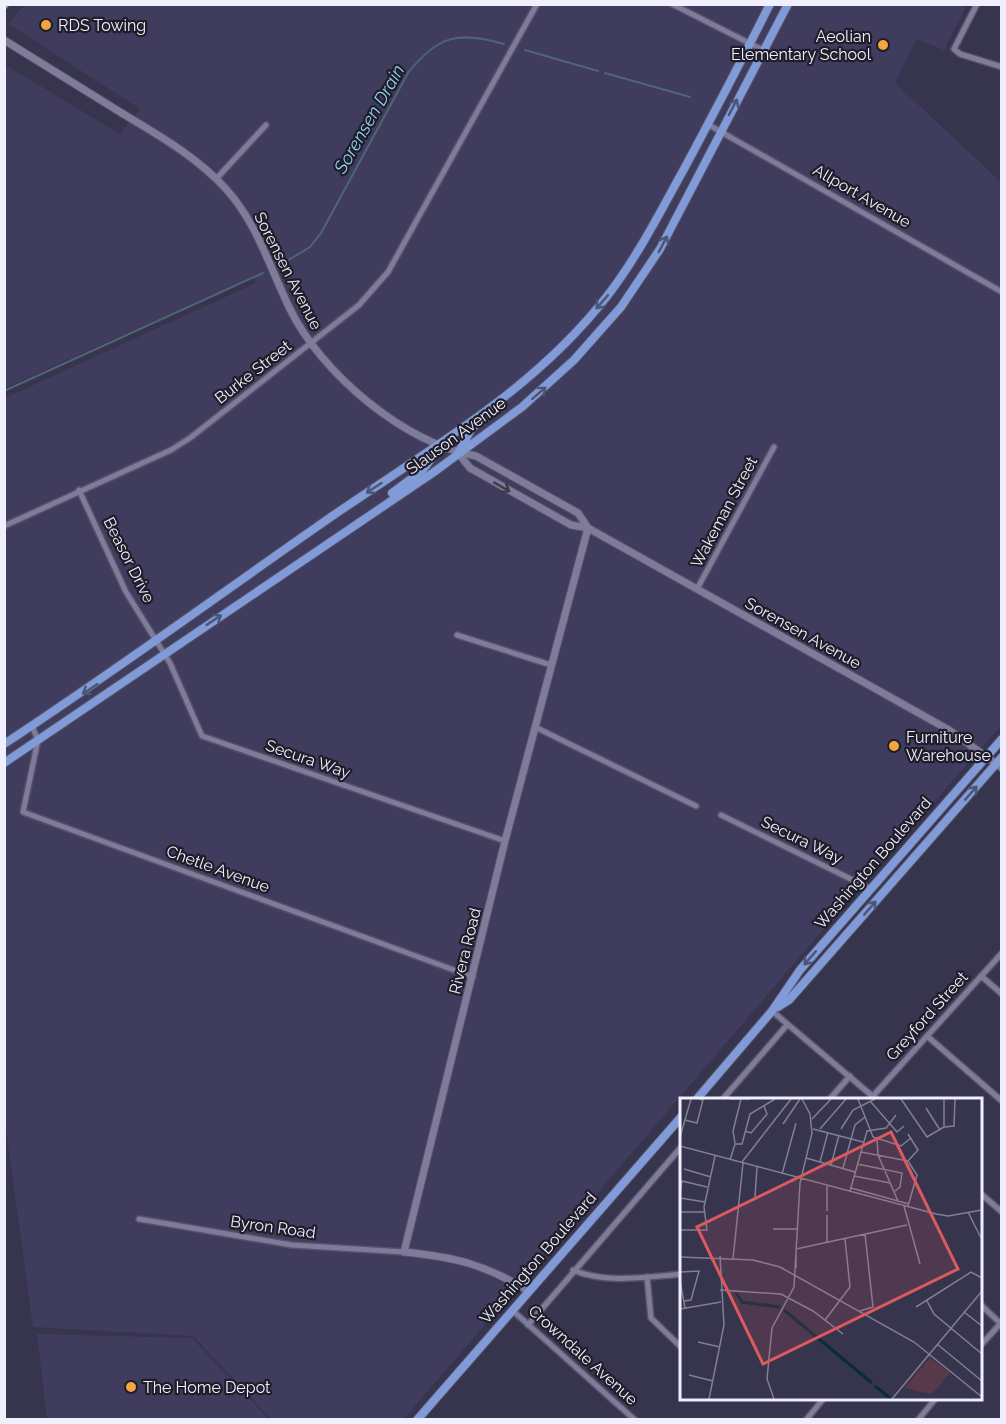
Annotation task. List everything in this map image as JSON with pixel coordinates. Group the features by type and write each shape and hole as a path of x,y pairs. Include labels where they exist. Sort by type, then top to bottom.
{"main road":[{"name":"Slauson Avenue","path":"4,744 157,641 317,527 440,445 521,385 563,346 608,296 646,239 709,125 770,4"},
{"name":"Slauson Avenue","path":"4,763 458,453 539,393 574,360 621,307 660,249 788,4"},
{"path":"458,453 472,428 516,395 521,385"},
{"path":"386,502 387,497 423,470 440,445"},
{"name":"Washington Boulevard","path":"698,1098 772,1011 800,970 1002,739"},
{"name":"Washington Boulevard","path":"772,1011 789,1000 1000,763"},
{"name":"Washington Boulevard","path":"417,1419 680,1118"}],"street":[{"name":"Burke Street","path":"4,526 171,450 190,438 359,305 388,272 537,4"},
{"path":"672,4 763,50"},
{"path":"976,4 954,49 960,54 1002,67"},
{"name":"Sorensen Avenue","path":"4,40 187,153 216,179 237,202 254,229 290,309 310,344 334,373 365,400 440,445 458,453 476,456 578,513 588,528"},
{"path":"216,179 266,125"},
{"name":"Allport Avenue","path":"709,125 1002,292"},
{"name":"Wakeman Street","path":"697,589 774,447"},
{"name":"Sorensen Avenue","path":"458,453 470,468 571,525 588,528 949,730 1000,763"},
{"name":"Beasor Drive","path":"79,490 126,592 157,641"},
{"name":"Rivera Road","path":"404,1252 505,841 588,528"},
{"path":"457,635 551,665"},
{"name":"Secura Way","path":"157,641 165,652 202,736 505,841"},
{"path":"32,726 38,740"},
{"path":"535,727 696,806"},
{"name":"Chetle Avenue","path":"38,740 23,812 473,977"},
{"name":"Secura Way","path":"721,815 871,889"},
{"name":"Greyford Street","path":"875,1098 1002,953"},
{"path":"981,976 1002,994"},
{"path":"772,1011 875,1098"},
{"path":"724,1098 787,1025"},
{"path":"927,1036 1002,1101"},
{"path":"831,1098 850,1076"},
{"path":"528,1325 680,1148"},
{"path":"982,1194 1002,1212"},
{"name":"Byron Road","path":"139,1219 292,1245 404,1252"},
{"path":"404,1252 451,1257 473,1263 528,1291"},
{"path":"573,1270 586,1275 647,1277 680,1274"},
{"path":"647,1277 651,1318 680,1346"},
{"path":"982,1305 1001,1323 982,1345"},
{"name":"Crowndale Avenue","path":"512,1310 635,1419"},
{"path":"806,1419 822,1400"},
{"path":"918,1419 934,1400"}],"shaded area":[{"path":"24,5 967,5 944,50 917,39 895,83 1001,182 1001,726 888,854 404,1419 271,1419 193,1336 33,1327 4,1115 5,398 256,283 253,277 5,388 4,64 120,134 140,109 9,24"},
{"path":"37,1334 192,1338 269,1419 47,1419"}],"waterway":[{"name":"Sorensen Drain","path":"285,262 310,247 321,233 408,73 419,60 439,44 450,39 474,38 504,44"},
{"name":"Sorensen Drain","path":"525,50 598,71"},
{"name":"Sorensen Drain","path":"605,73 690,97"},
{"name":"Sorensen Drain","path":"4,391 263,273"}],"railway":[{"path":"4,10 9,4"}],"place":[{"name":"RDS Towing","path":"46,25"},
{"name":"Aeolian Elementary School","path":"883,45"},
{"name":"Furniture Warehouse","path":"894,746"},
{"name":"The Home Depot","path":"131,1387"}]}
